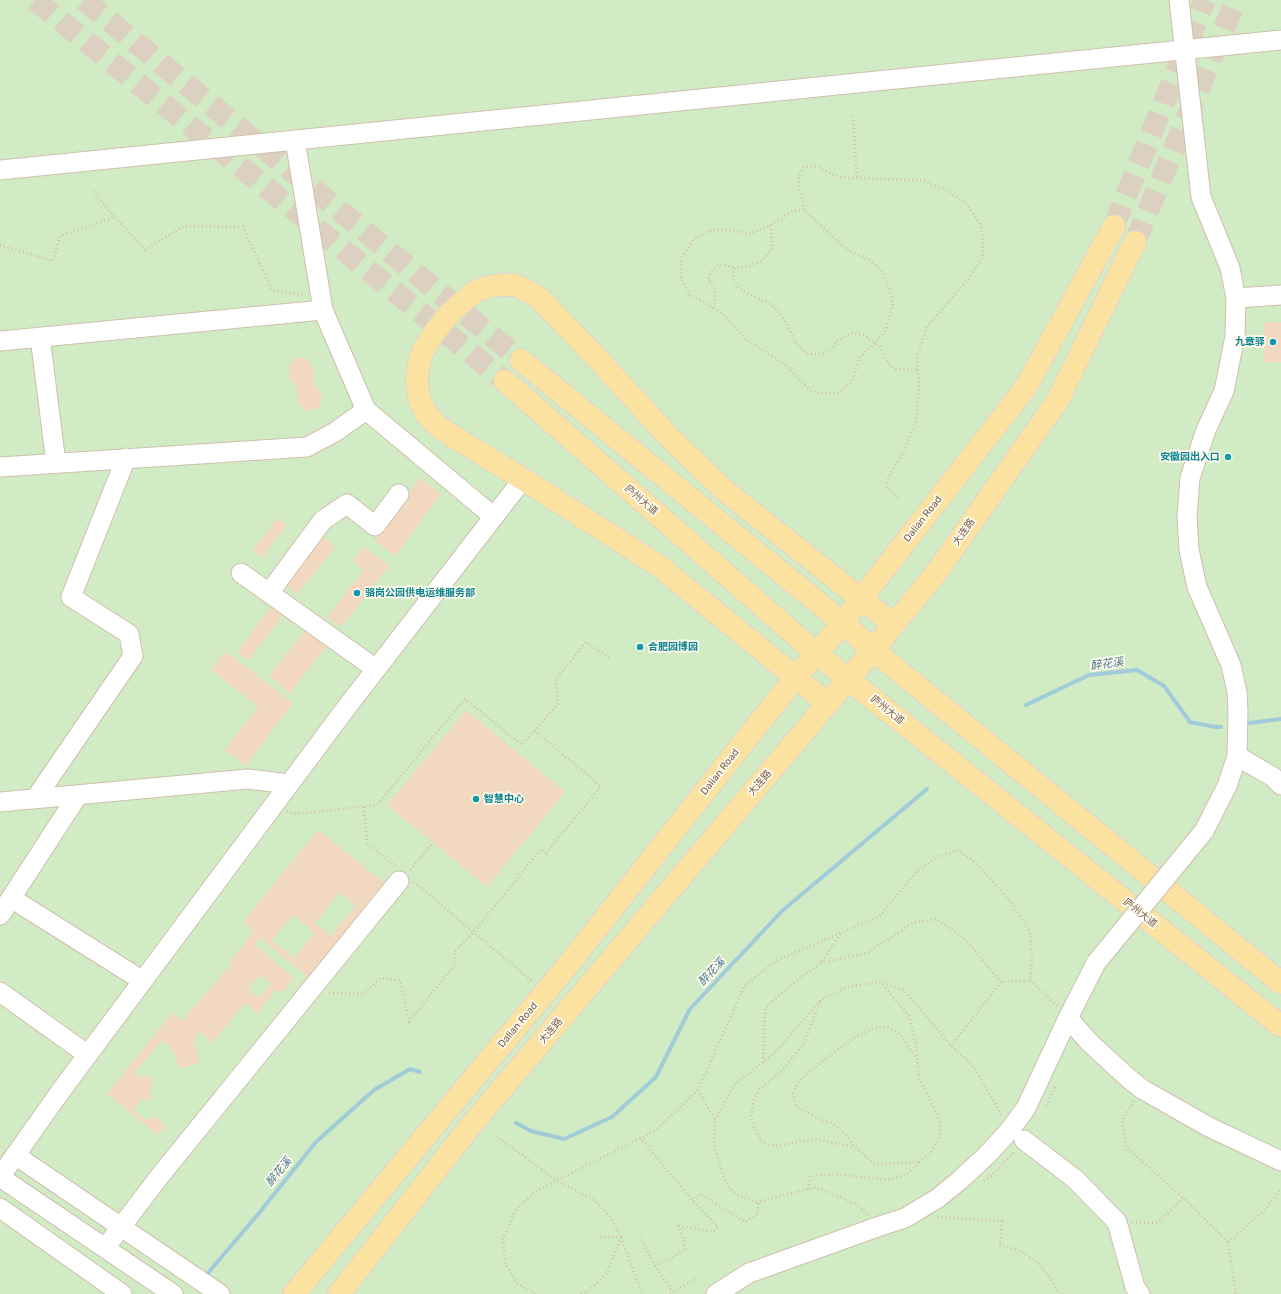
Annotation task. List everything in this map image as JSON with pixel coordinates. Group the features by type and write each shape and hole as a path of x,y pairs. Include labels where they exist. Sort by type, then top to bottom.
{"main road":[{"name":"Dalian Road","path":"294,1294 546,992 796,677 843,623 1026,387 1114,226"},
{"name":"大连路","path":"339,1294 472,1124 873,650 936,573 1058,400 1135,242"},
{"path":"827,703 660,566 449,434 426,414 419,397 417,382 419,364 423,351 434,333 448,315 474,292 487,287 500,285 515,286 539,298 595,356 669,437 724,490 894,624"},
{"path":"521,360 1281,983"},
{"name":"庐州大道","path":"505,381 817,654 1281,1026"}],"street":[{"path":"716,1294 749,1273 906,1218 938,1198 987,1155 1017,1135 1026,1108 1068,1018 1096,963 1204,831 1227,786 1237,756 1237,692 1232,665 1197,587 1189,550 1187,517 1190,478 1206,430 1224,391 1235,336 1236,298 1230,268 1201,197 1179,0"},
{"path":"0,170 1281,40"},
{"path":"295,140 322,304 366,410 494,517"},
{"path":"1236,298 1281,295"},
{"path":"0,341 322,304"},
{"path":"40,337 56,463"},
{"path":"0,467 307,447 335,432 366,410"},
{"path":"35,799 132,656 129,634 71,597 126,458"},
{"path":"173,1294 0,1177 88,1055 289,784 523,479"},
{"path":"269,593 323,520 347,504 375,526 399,494"},
{"path":"241,573 376,669"},
{"path":"1237,756 1273,777 1281,785"},
{"path":"0,802 248,779 289,784"},
{"path":"0,915 78,795"},
{"path":"106,1248 155,1182 404,877"},
{"path":"11,898 143,981"},
{"path":"0,992 88,1055"},
{"path":"1068,1018 1089,1042 1142,1089 1209,1127 1281,1161"},
{"path":"1017,1135 1076,1179 1117,1222 1135,1287 1140,1294"},
{"path":"15,1155 220,1294"},
{"path":"0,1208 122,1294"}],"path":[{"path":"853,116 857,178"},
{"path":"804,210 793,211 771,225 750,234 732,230 712,230 695,238 681,258 681,278 690,295 724,316 746,340 785,364 811,391 823,393 837,394 852,382 859,358 885,331 893,305 889,288 881,270 869,260 847,250 804,210 803,200 798,184 799,175 804,167 817,166 833,175 846,178 922,180 946,190 968,205 980,224 983,239 983,257 969,278 928,327 918,357 916,420 905,450 888,478 887,488 899,498"},
{"path":"93,191 145,250 184,226 243,227 272,290 322,304"},
{"path":"0,245 53,261 60,236 115,217"},
{"path":"713,308 716,298 714,287 708,279 712,270 720,264 737,268 750,266 762,261 772,249 771,225"},
{"path":"737,268 733,271 734,280 738,287 748,294 771,304 783,317 797,344 808,354 822,354 832,349 837,341 851,333 864,335 880,347 889,364 896,369 918,370"},
{"path":"272,807 296,814 377,805 465,699 522,745 558,704 556,679 586,642 611,659"},
{"path":"314,986 324,993 363,994 381,978 400,980 409,1022 456,963 454,952 474,932 541,849 546,853 601,786 535,731"},
{"path":"364,807 367,843 404,877 474,932 546,992"},
{"path":"404,877 433,843"},
{"path":"535,1294 518,1284 505,1264 502,1239 515,1211 536,1191 640,1137 655,1131 698,1090 745,985 778,960 880,916 917,871 937,857 958,850 978,864 1014,906 1030,932 1032,957 1030,980"},
{"path":"821,963 867,953 913,923 936,919 964,938 1001,982"},
{"path":"763,1062 766,1008 792,984 821,963 842,932"},
{"path":"951,1046 1001,982 1030,980 1068,1018"},
{"path":"808,1189 810,1176 835,1174 888,1180 907,1174 931,1152 939,1138 941,1128 937,1114 919,1078 916,1046 910,1016 880,982"},
{"path":"880,1226 856,1204 816,1187 758,1202 739,1196 725,1181 714,1144 715,1120 734,1085 776,1052 820,1000 846,987 880,982 904,990 951,1046 976,1070 1017,1135"},
{"path":"820,1000 803,1045 781,1072 760,1089 754,1100 751,1114 754,1127 761,1141 775,1146 816,1139 855,1147"},
{"path":"918,1060 900,1035 886,1027 874,1028 854,1038 834,1052 802,1078 797,1084 793,1093 797,1107 821,1120 830,1122 845,1134 855,1147 875,1164 921,1162"},
{"path":"1142,1089 1122,1121 1126,1147 1183,1198 1228,1242 1236,1294"},
{"path":"698,1090 715,1120"},
{"path":"496,1136 556,1180 594,1200 609,1215 621,1237 642,1294"},
{"path":"640,1137 693,1201 718,1227 713,1232 679,1226 686,1250 655,1266"},
{"path":"1228,1242 1263,1212 1281,1188"},
{"path":"693,1201 700,1194 746,1222 758,1214 758,1202"},
{"path":"1117,1222 1158,1223 1183,1198"},
{"path":"934,1216 1002,1221 1000,1245 1021,1252 1038,1264 1049,1276 1059,1294"},
{"path":"597,1237 621,1237"},
{"path":"581,1294 588,1291 608,1273 621,1237"},
{"path":"640,1237 655,1266 673,1292"},
{"path":"670,1294 697,1278"}],"green space":[{"name":"合肥园博园","path":"0,0 1281,0 1281,1294 0,1294"}],"building":[{"name":"九章驿","path":"1264,322 1281,322 1281,362 1264,362"},
{"path":"302,357 307,359 311,364 314,385 322,397 318,408 313,410 306,410 300,405 297,388 289,376 291,362"},
{"path":"420,478 441,494 395,556 374,540"},
{"path":"277,518 287,525 262,558 253,550"},
{"path":"321,535 335,547 297,594 283,583"},
{"name":"骆岗公园供电运维服务部","path":"364,547 389,566 341,627 327,617 364,570 353,561"},
{"path":"271,606 283,614 249,661 237,653"},
{"path":"305,630 327,646 290,693 269,676"},
{"path":"225,651 293,703 246,766 225,750 258,706 211,670"},
{"name":"智慧中心","path":"466,710 565,792 487,887 387,805"},
{"path":"318,830 385,883 308,977 260,938 255,945 294,978 282,993 276,989 257,1014 245,1003 212,1043 200,1032 194,1040 200,1063 180,1069 172,1049 161,1040 133,1075 153,1077 150,1100 142,1099 133,1110 148,1121 154,1116 166,1125 158,1135 107,1094 172,1013 182,1021 232,963 230,961 254,931 243,922","holes":["340,892 356,905 331,936 315,923","293,915 315,933 294,958 272,940","260,975 271,984 259,998 248,989"]}],"waterway":[{"name":"醉花溪","path":"1026,705 1089,675 1137,670 1164,686 1190,722 1221,727"},
{"path":"1249,723 1281,719"},
{"name":"醉花溪","path":"516,1123 531,1131 564,1139 612,1117 656,1077 690,1009 782,911 927,789"},
{"name":"醉花溪","path":"208,1273 316,1142 374,1090 410,1069 420,1072"}],"tunnel":[{"path":"35,0 505,381"},
{"path":"84,0 521,360"},
{"path":"1114,226 1205,0"},
{"path":"1135,242 1236,0"}],"place":[{"name":"九章驿","path":"1273,342"},
{"name":"安徽园出入口","path":"1228,457"},
{"name":"骆岗公园供电运维服务部","path":"357,593"},
{"name":"合肥园博园","path":"640,647"},
{"name":"智慧中心","path":"476,799"}]}
